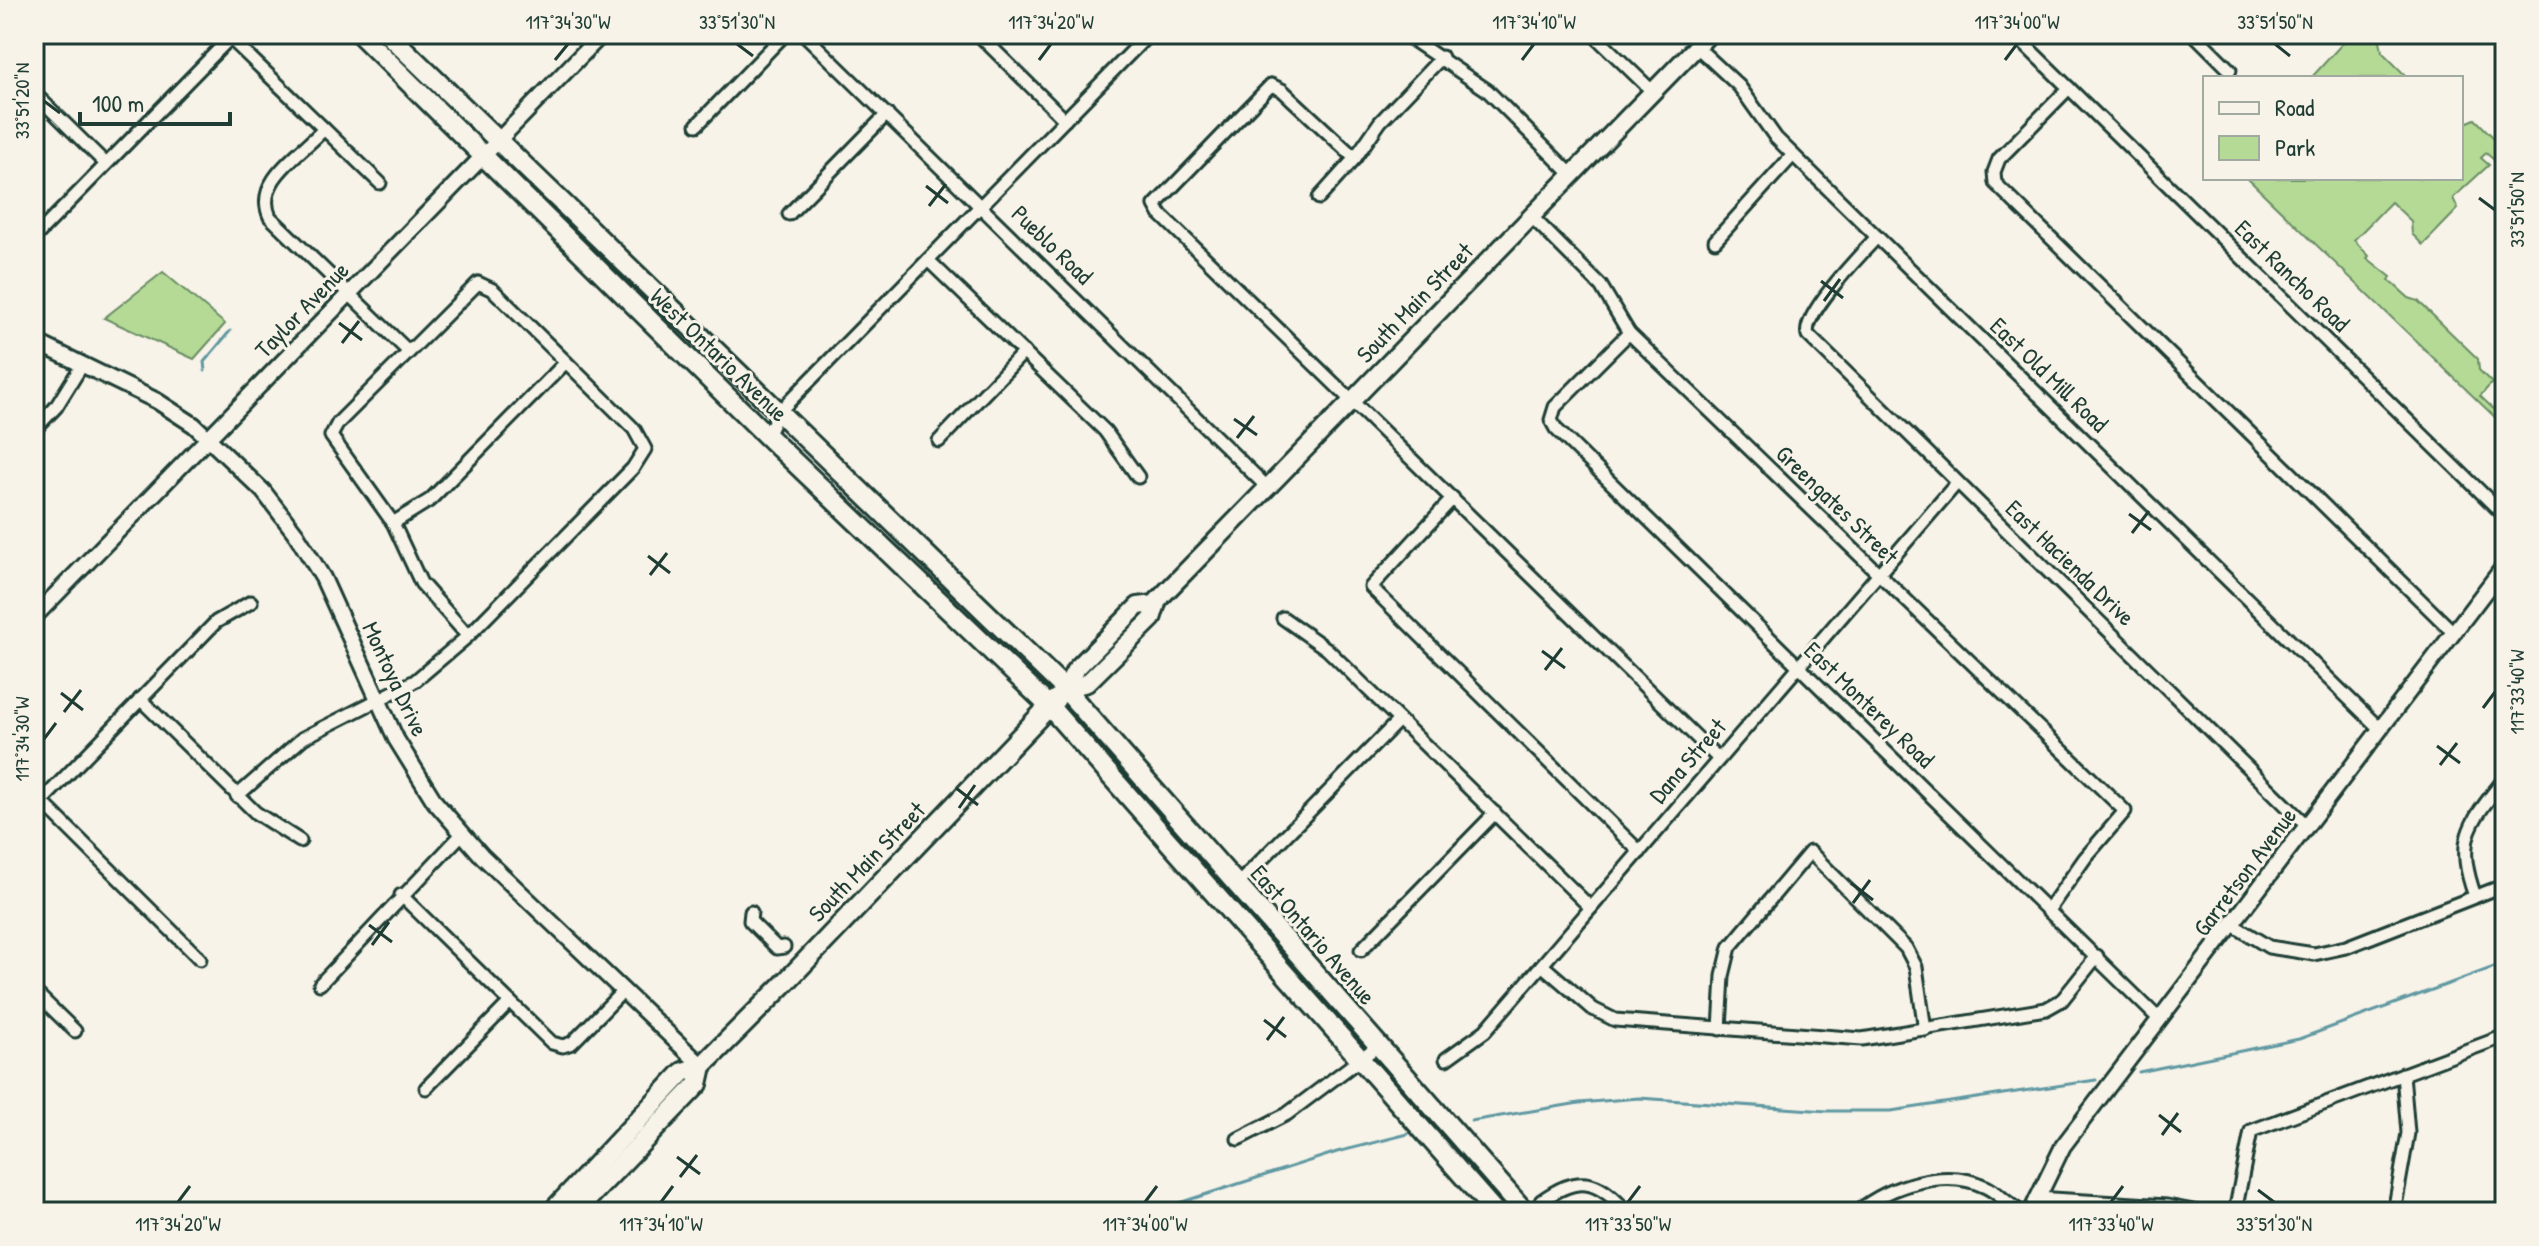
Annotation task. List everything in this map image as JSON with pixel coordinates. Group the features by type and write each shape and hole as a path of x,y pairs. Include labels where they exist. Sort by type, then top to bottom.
{"main road":[{"name":"West Ontario Avenue","path":"360,34 486,155 767,436 1049,706"},
{"name":"West Ontario Avenue","path":"388,34 1065,689"},
{"name":"South Main Street","path":"552,1212 683,1072 702,1066 1049,706 1065,689 1075,670 1138,606 1155,604 1709,34"},
{"name":"East Ontario Avenue","path":"1065,689 1379,1045 1533,1206"},
{"name":"East Ontario Avenue","path":"1049,706 1495,1212"},
{"path":"1137,805 1171,829 1220,884 1229,889 1237,885"},
{"name":"South Main Street","path":"575,1212 698,1084 702,1066"}],"street":[{"name":"Taylor Avenue","path":"34,617 602,34"},
{"path":"697,125 785,34"},
{"name":"Pueblo Road","path":"804,34 1268,488"},
{"path":"978,34 1065,120"},
{"path":"767,436 778,413 1149,34"},
{"path":"1404,34 1487,90 1572,175"},
{"path":"1593,34 1653,92"},
{"name":"East Rancho Road","path":"2014,34 2505,516"},
{"path":"2194,34 2230,70"},
{"path":"34,238 228,36 380,183"},
{"name":"East Old Mill Road","path":"1697,47 1739,86 1776,138 1793,155 2379,728"},
{"path":"1319,198 1355,158 1380,122 1442,57"},
{"path":"1355,158 1282,90 1271,85 1155,205 1160,214 1719,759"},
{"path":"2069,88 1999,159 1994,172 1995,183 2454,633"},
{"path":"34,93 106,164"},
{"path":"789,214 887,114"},
{"path":"324,129 267,187 263,202 270,217 408,351"},
{"path":"1715,241 1793,155"},
{"name":"Greengates Street","path":"1532,217 1601,286 1629,333 2125,811 2085,858 2049,909"},
{"name":"East Hacienda Drive","path":"1877,237 1840,277 1805,330 1956,484 2307,826"},
{"path":"928,260 1105,431 1138,477"},
{"path":"237,796 303,738 415,681 468,636 633,468 645,449 634,429 493,290 478,283 338,423 331,436 393,523 421,583 468,636"},
{"name":"East Monterey Road","path":"1629,333 1555,407 1551,420 1556,429 2160,1020"},
{"name":"Montoya Drive","path":"34,341 157,401 209,437 263,491 296,534 323,578 378,700 416,774 461,835 702,1066"},
{"path":"939,441 1024,352"},
{"path":"393,523 430,500 566,362"},
{"path":"34,430 56,407 82,365"},
{"name":"Dana Street","path":"1446,1059 1485,1031 1956,484"},
{"path":"1453,498 1371,587 1640,852"},
{"name":"Garretson Avenue","path":"2034,1205 2063,1146 2505,565"},
{"path":"200,959 38,805 216,622 251,602"},
{"path":"1283,618 1327,649 1591,908"},
{"path":"140,699 256,813 300,841"},
{"path":"1237,885 1399,720"},
{"path":"2475,896 2464,865 2465,839 2475,816 2505,778"},
{"path":"1361,950 1495,813"},
{"path":"320,984 461,835"},
{"path":"1720,1029 1723,976 1730,947 1810,852 1906,948 1916,967 1925,1030"},
{"path":"2233,925 2269,947 2314,954 2346,947 2505,885"},
{"path":"401,895 552,1043 563,1046 572,1043 623,991"},
{"path":"751,912 750,921 777,948 784,947"},
{"path":"1542,965 1593,1009 1615,1020 1862,1039 2046,1009 2070,992 2097,956"},
{"path":"34,991 75,1031"},
{"path":"426,1088 510,1002"},
{"path":"2235,1212 2251,1131 2505,1036"},
{"path":"1238,1139 1287,1114 1379,1045"},
{"path":"2394,1212 2408,1133 2403,1074"},
{"path":"1857,1212 1893,1188 1951,1179 1982,1185 2022,1212"},
{"path":"1533,1206 1560,1187 1575,1182 1603,1189 1627,1212"},
{"path":"2034,1205 2167,1206 2199,1212"}],"green space":[{"path":"2351,34 2379,34 2382,52 2406,76 2313,76"},
{"path":"2475,119 2505,149 2494,160 2486,153 2481,158 2489,165 2453,198 2458,209 2423,245 2412,234 2411,221 2391,202 2354,240 2369,256 2367,258 2391,277 2389,280 2409,298 2418,301 2478,359 2479,370 2492,383 2480,396 2505,420 2505,427 2249,180 2463,180 2463,124"},
{"path":"163,272 225,324 194,359 104,318"}],"waterway":[{"path":"205,371 204,362 230,331"},
{"path":"2139,1072 2299,1039 2505,963"},
{"path":"1471,1121 1579,1103 1639,1098 1827,1111 1891,1111 2096,1080"},
{"path":"1151,1212 1337,1152 1408,1134"}]}
